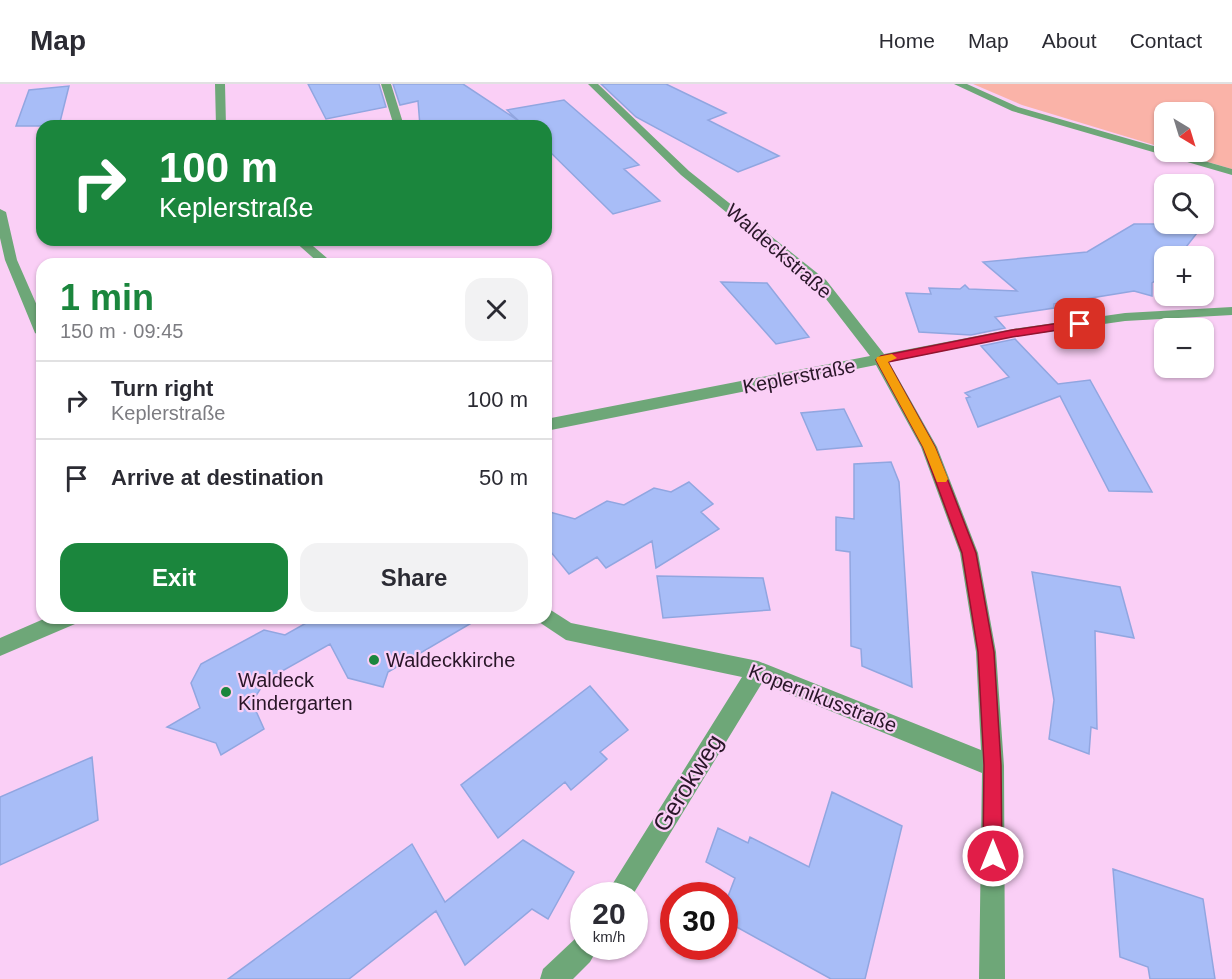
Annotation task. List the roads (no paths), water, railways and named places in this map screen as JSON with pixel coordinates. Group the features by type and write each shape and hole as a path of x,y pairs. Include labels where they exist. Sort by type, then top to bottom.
{"street":[{"path":"220,84 221,120"},
{"path":"386,84 397,120"},
{"name":"Waldeckstraße","path":"593,84 685,173 821,283 881,360 929,447 969,553 986,652 993,765 993,979"},
{"path":"964,85 1015,109 1232,172"},
{"path":"0,212 11,260 36,319"},
{"path":"306,246 320,258"},
{"name":"Keplerstraße","path":"552,424 1012,333 1125,317 1232,311"},
{"name":"Kopernikusstraße","path":"552,620 566,631 758,671 993,765"},
{"path":"0,647 54,624"},
{"name":"Gerokweg","path":"626,882 758,671"},
{"path":"553,979 574,960"}],"place":[{"name":"Waldeckkirche","path":"374,660"},
{"name":"Waldeck Kindergarten","path":"226,692"}]}
